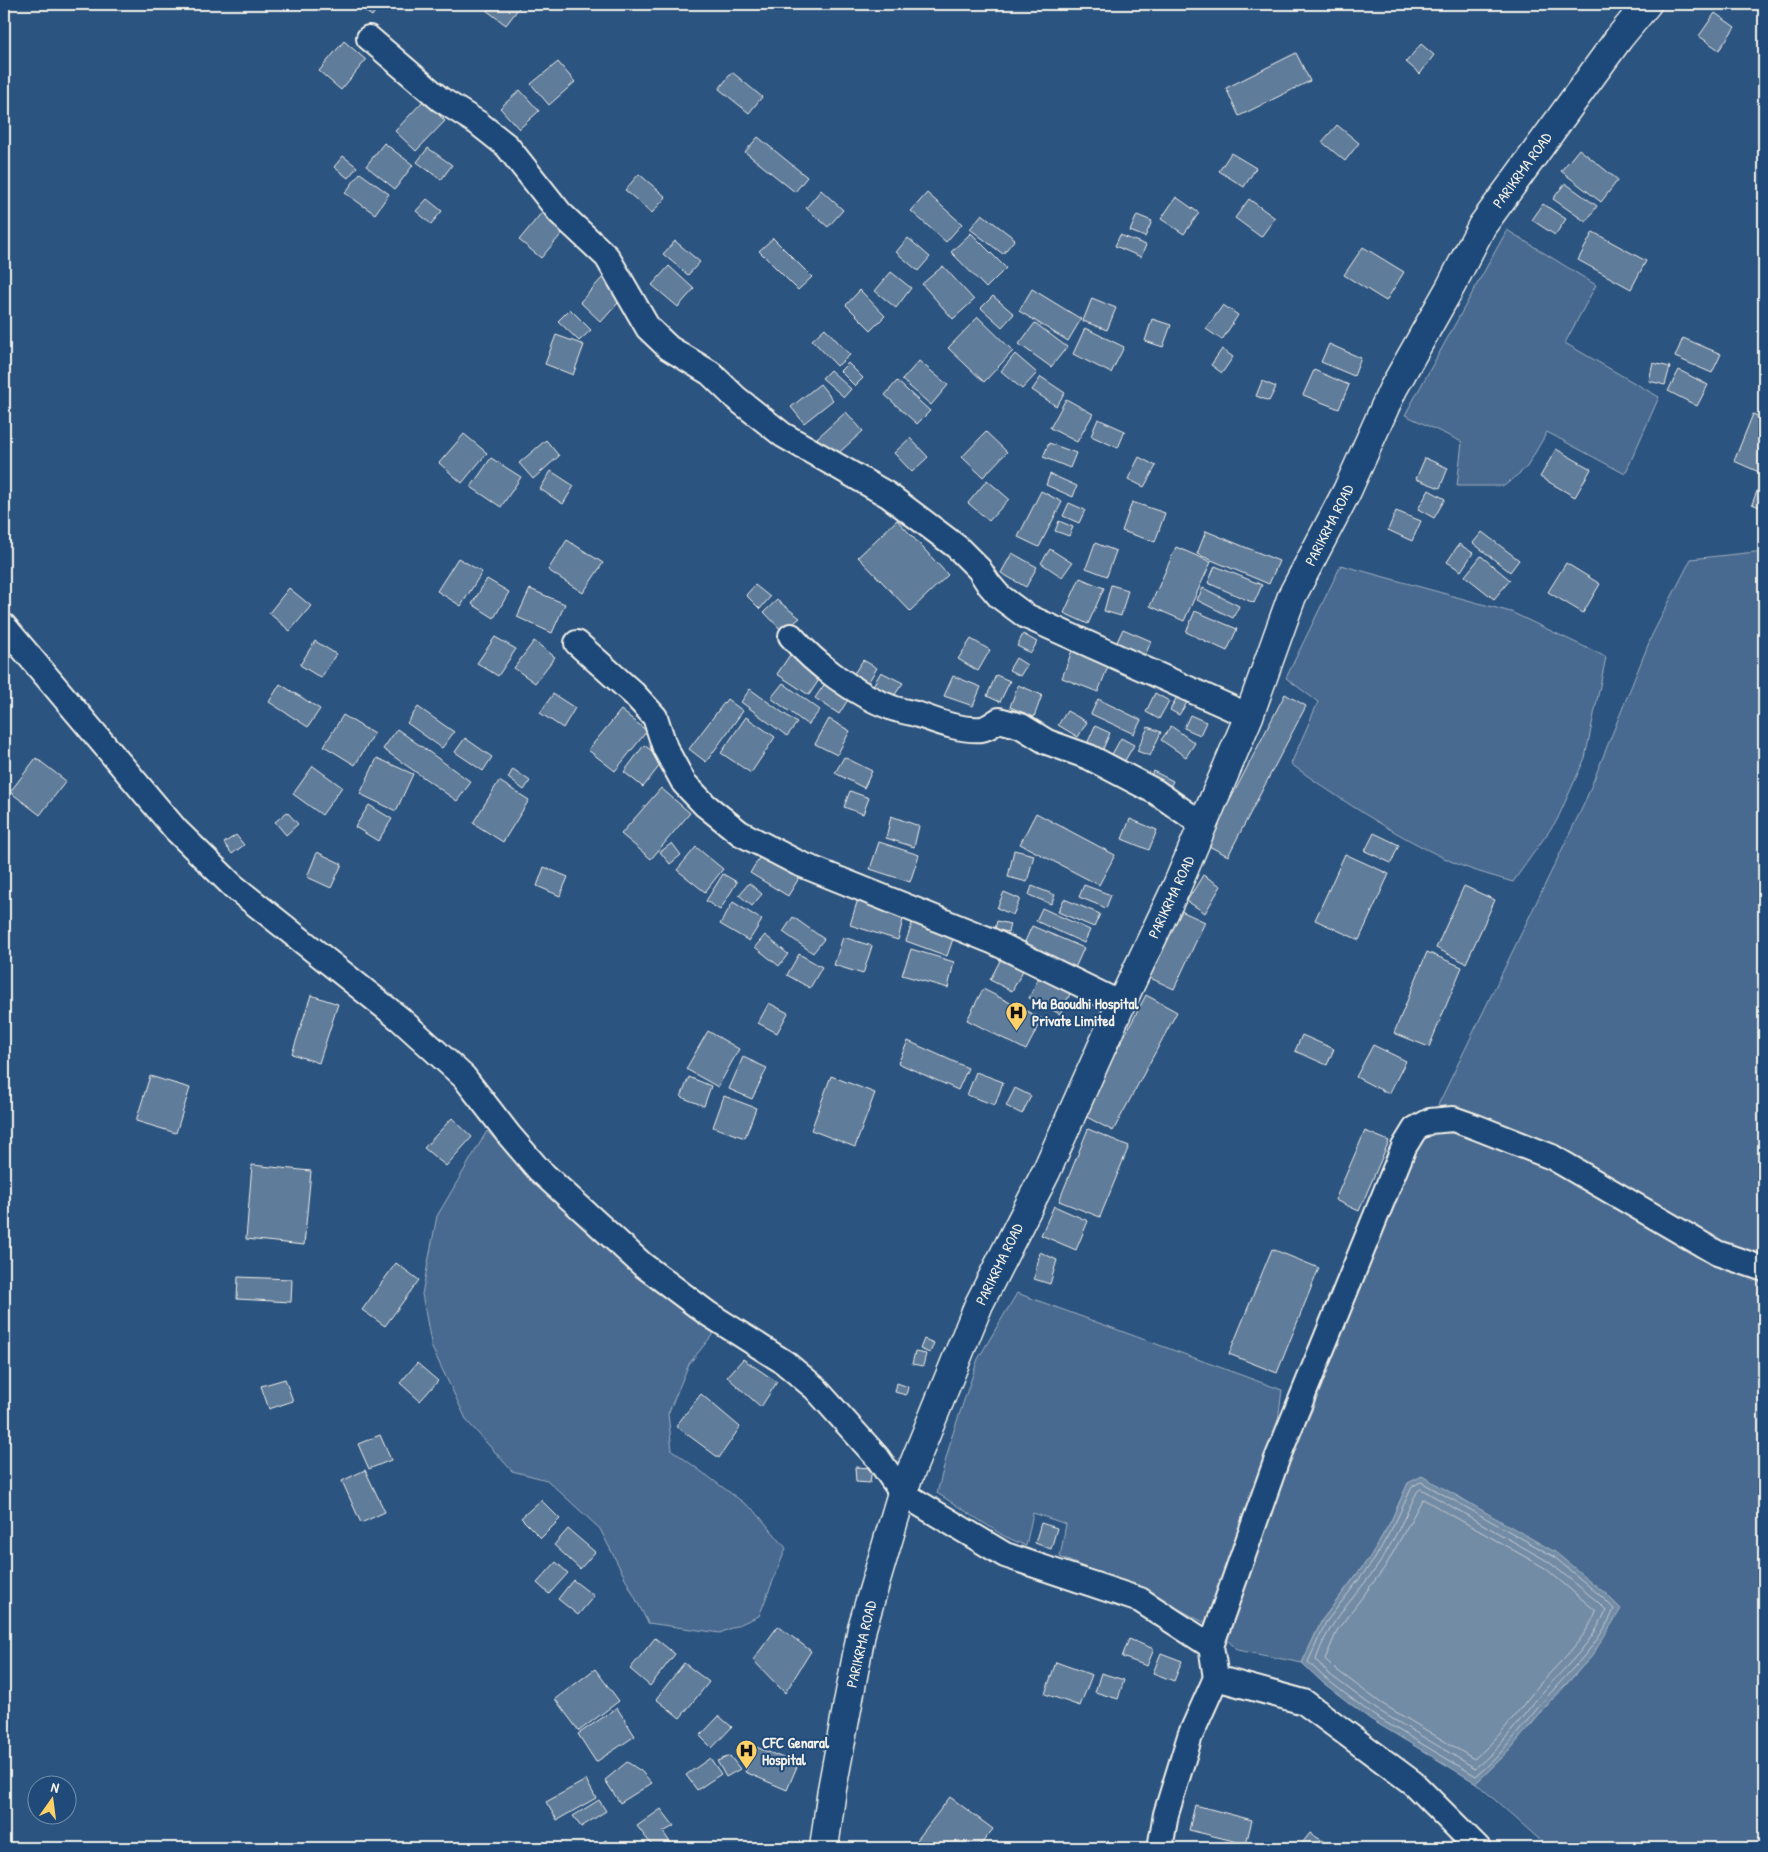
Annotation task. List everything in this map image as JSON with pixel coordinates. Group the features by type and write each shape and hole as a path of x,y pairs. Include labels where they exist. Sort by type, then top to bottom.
{"street":[{"name":"PARIKRMA ROAD","path":"824,1848 832,1789 862,1628 902,1493 979,1304 1046,1172 1121,1004 1176,888 1249,716 1292,596 1347,491 1393,389 1451,286 1482,226 1619,38 1647,4"},
{"path":"370,38 440,99 478,123 508,146 560,213 607,257 648,328 669,348 710,373 736,398 783,435 888,495 956,547 979,569 999,596 1026,616 1249,716"},
{"path":"4,626 176,830 233,886 400,1019 464,1077 508,1135 539,1170 643,1265 707,1313 784,1362 815,1388 877,1457 902,1493 1005,1555 1140,1600 1211,1646"},
{"path":"791,636 805,653 842,681 890,708 952,726 984,729 999,720 1021,726 1047,742 1089,757 1156,792 1203,824"},
{"path":"577,643 634,694 655,717 665,748 684,783 705,805 740,833 798,862 992,941 1121,1004"},
{"path":"1160,1848 1166,1814 1190,1736 1216,1678 1211,1646 1278,1459 1404,1148 1415,1129 1430,1121 1453,1119 1552,1157 1717,1253 1764,1269"},
{"path":"1216,1678 1304,1702 1414,1783 1478,1848"}],"shaded area":[{"path":"1507,230 1596,285 1565,343 1659,397 1625,474 1547,432 1527,467 1504,486 1457,486 1462,442 1405,415"},
{"path":"1764,551 1764,1848 1549,1848 1476,1783 1521,1736 1592,1656 1498,1521 1458,1496 1408,1483 1391,1521 1370,1557 1322,1620 1302,1663 1237,1650 1219,1631 1277,1484 1311,1413 1408,1167 1584,804 1652,635 1691,559"},
{"path":"1341,565 1511,612 1606,657 1585,758 1557,820 1513,882 1478,872 1424,848 1365,814 1291,764 1318,702 1286,678"},
{"path":"487,1131 538,1185 717,1329 689,1364 668,1414 672,1450 755,1511 786,1548 759,1616 720,1633 648,1623 600,1529 547,1480 512,1471 467,1421 432,1348 422,1294 437,1216"},
{"path":"1017,1293 1282,1390 1276,1436 1209,1625 1163,1601 1060,1557 1066,1524 1033,1513 1026,1546 1004,1536 937,1493 952,1436 978,1359"}],"water":[{"path":"1422,1476 1555,1552 1606,1594 1621,1609 1592,1656 1551,1700 1509,1751 1476,1783 1370,1719 1322,1682 1302,1663 1322,1620 1370,1557 1391,1521 1408,1483"}],"building":[{"path":"355,4 380,4 372,16"},
{"path":"491,4 522,4 506,25 486,10"},
{"path":"1715,13 1735,27 1719,50 1699,36"},
{"path":"344,41 366,60 341,90 319,71"},
{"path":"1421,44 1434,55 1420,74 1406,62"},
{"path":"1296,53 1310,81 1239,116 1226,88"},
{"path":"558,62 575,82 549,105 531,84"},
{"path":"732,72 762,97 749,113 719,89"},
{"path":"520,90 539,111 519,129 500,108"},
{"path":"424,100 445,121 416,151 395,131"},
{"path":"1337,125 1359,143 1345,161 1322,142"},
{"path":"758,137 807,177 795,192 745,152"},
{"path":"384,143 413,165 395,189 366,166"},
{"path":"428,148 452,165 441,180 417,162"},
{"path":"1579,149 1618,180 1601,202 1561,171"},
{"path":"1231,153 1256,168 1244,187 1219,171"},
{"path":"343,156 357,167 348,178 334,167"},
{"path":"360,173 389,194 375,214 345,193"},
{"path":"639,174 666,197 652,213 625,190"},
{"path":"1565,183 1597,206 1586,222 1553,199"},
{"path":"821,190 843,210 828,227 806,208"},
{"path":"927,193 962,224 946,242 911,211"},
{"path":"1176,197 1199,213 1184,234 1161,219"},
{"path":"427,199 442,211 431,224 416,211"},
{"path":"1249,199 1275,218 1261,237 1235,218"},
{"path":"1543,204 1566,219 1555,235 1532,220"},
{"path":"543,211 565,230 541,258 519,240"},
{"path":"982,214 1015,239 1003,254 970,229"},
{"path":"1137,215 1152,221 1145,237 1130,231"},
{"path":"1593,232 1646,261 1631,289 1578,260"},
{"path":"971,233 1006,268 986,288 951,252"},
{"path":"1120,235 1146,245 1141,257 1115,246"},
{"path":"773,238 812,277 798,290 759,251"},
{"path":"908,238 930,257 918,271 896,252"},
{"path":"675,241 700,262 688,275 663,254"},
{"path":"1363,247 1404,272 1386,301 1344,275"},
{"path":"669,266 694,289 678,307 652,285"},
{"path":"943,266 974,300 953,319 922,284"},
{"path":"891,272 911,288 896,308 875,291"},
{"path":"605,275 626,294 601,322 580,302"},
{"path":"1032,289 1081,319 1068,341 1019,311"},
{"path":"860,290 885,316 871,330 846,305"},
{"path":"993,296 1014,314 1002,327 981,308"},
{"path":"1092,298 1116,308 1107,330 1083,321"},
{"path":"1223,305 1238,315 1222,340 1206,329"},
{"path":"570,309 591,330 579,341 558,321"},
{"path":"978,317 1013,351 984,382 948,348"},
{"path":"1152,319 1171,325 1163,347 1145,341"},
{"path":"1035,323 1067,347 1051,367 1019,344"},
{"path":"825,328 850,355 837,366 812,340"},
{"path":"1085,328 1124,347 1111,373 1073,354"},
{"path":"556,335 584,345 573,375 545,364"},
{"path":"1683,338 1721,354 1712,373 1675,357"},
{"path":"1329,344 1361,358 1354,376 1321,362"},
{"path":"1222,349 1233,357 1222,373 1211,365"},
{"path":"1015,354 1037,373 1022,389 1001,371"},
{"path":"919,361 948,385 931,405 902,380"},
{"path":"848,363 863,378 855,386 840,371"},
{"path":"1653,363 1670,367 1665,385 1649,381"},
{"path":"830,370 851,389 844,397 822,378"},
{"path":"1314,370 1349,385 1339,409 1303,395"},
{"path":"1679,370 1708,385 1697,406 1668,391"},
{"path":"1041,377 1065,393 1056,406 1032,390"},
{"path":"897,381 930,411 917,424 885,395"},
{"path":"1262,381 1276,387 1269,401 1256,396"},
{"path":"820,384 833,400 804,423 791,407"},
{"path":"1066,399 1093,414 1077,442 1050,428"},
{"path":"846,412 863,431 834,457 817,438"},
{"path":"1753,414 1764,419 1764,460 1759,472 1734,461"},
{"path":"1098,419 1125,431 1118,448 1091,436"},
{"path":"986,432 1007,452 983,477 962,457"},
{"path":"464,434 487,453 462,483 439,463"},
{"path":"910,438 928,457 912,472 894,453"},
{"path":"546,440 559,456 533,479 519,463"},
{"path":"1049,443 1076,453 1070,468 1043,457"},
{"path":"1556,449 1591,469 1575,497 1540,477"},
{"path":"1139,457 1156,466 1144,487 1128,479"},
{"path":"491,458 521,477 501,507 471,487"},
{"path":"1425,458 1448,468 1440,488 1416,479"},
{"path":"551,471 574,486 563,504 540,489"},
{"path":"1050,474 1077,486 1073,497 1046,485"},
{"path":"1764,477 1764,509 1752,504"},
{"path":"987,480 1009,499 989,521 968,503"},
{"path":"1429,490 1445,499 1434,518 1418,509"},
{"path":"1041,491 1062,502 1039,547 1018,537"},
{"path":"1132,502 1165,513 1155,542 1122,531"},
{"path":"1069,503 1085,510 1079,523 1063,516"},
{"path":"1396,511 1421,521 1412,541 1388,530"},
{"path":"897,520 948,575 910,611 858,557"},
{"path":"1059,521 1073,527 1069,536 1055,531"},
{"path":"1206,531 1279,561 1269,584 1197,554"},
{"path":"1482,532 1519,560 1510,572 1473,543"},
{"path":"567,540 603,563 583,593 548,570"},
{"path":"1095,543 1116,551 1107,576 1086,568"},
{"path":"1459,544 1473,553 1461,571 1447,562"},
{"path":"1176,547 1211,562 1184,621 1150,606"},
{"path":"1050,549 1072,563 1062,577 1041,563"},
{"path":"1012,553 1037,567 1026,587 1001,573"},
{"path":"1481,556 1510,580 1494,599 1465,576"},
{"path":"458,558 482,572 461,606 437,591"},
{"path":"1566,563 1600,584 1583,613 1548,592"},
{"path":"1215,566 1262,585 1254,603 1208,583"},
{"path":"1080,578 1104,588 1088,624 1064,613"},
{"path":"487,579 509,592 494,618 472,604"},
{"path":"755,585 770,597 760,609 746,595"},
{"path":"1111,585 1128,590 1121,616 1104,611"},
{"path":"289,588 311,606 290,631 269,613"},
{"path":"1203,588 1239,606 1233,618 1197,600"},
{"path":"530,589 565,604 552,633 517,617"},
{"path":"777,600 800,618 783,632 764,612"},
{"path":"1195,611 1237,629 1227,651 1186,632"},
{"path":"1123,629 1151,641 1145,656 1116,644"},
{"path":"1023,634 1037,642 1031,653 1017,646"},
{"path":"495,637 516,649 498,676 477,663"},
{"path":"971,639 990,650 978,671 958,659"},
{"path":"315,641 336,654 321,678 300,665"},
{"path":"534,641 555,657 535,683 514,668"},
{"path":"1074,645 1111,659 1098,692 1062,678"},
{"path":"792,652 824,672 809,695 777,674"},
{"path":"1016,658 1027,665 1020,676 1009,670"},
{"path":"863,660 877,668 866,686 851,678"},
{"path":"881,672 903,683 889,703 871,689"},
{"path":"996,675 1010,681 1000,702 987,696"},
{"path":"953,676 981,687 973,706 944,696"},
{"path":"828,679 851,695 839,714 815,698"},
{"path":"783,683 820,710 808,725 771,698"},
{"path":"280,684 320,709 308,727 269,702"},
{"path":"1018,685 1042,695 1034,717 1010,707"},
{"path":"750,689 797,723 787,736 741,702"},
{"path":"1155,693 1169,701 1159,719 1146,712"},
{"path":"553,694 575,708 563,728 540,713"},
{"path":"1285,694 1306,706 1228,856 1207,845"},
{"path":"1178,695 1188,701 1179,715 1170,710"},
{"path":"727,699 743,711 706,762 689,749"},
{"path":"1098,699 1141,720 1134,734 1091,714"},
{"path":"418,707 454,732 442,748 407,723"},
{"path":"621,710 647,731 615,771 588,750"},
{"path":"1067,711 1087,722 1078,737 1058,725"},
{"path":"343,715 374,734 355,765 324,746"},
{"path":"1190,715 1206,722 1200,735 1184,728"},
{"path":"746,717 775,737 751,773 721,753"},
{"path":"829,719 850,731 837,755 815,744"},
{"path":"1095,726 1110,733 1102,751 1087,744"},
{"path":"1171,726 1195,743 1186,757 1161,740"},
{"path":"1148,727 1161,732 1150,756 1137,751"},
{"path":"397,729 471,782 457,801 383,749"},
{"path":"465,738 492,757 483,771 455,752"},
{"path":"1121,738 1134,745 1123,764 1110,758"},
{"path":"644,745 664,760 643,787 624,772"},
{"path":"844,757 872,771 864,788 835,773"},
{"path":"36,758 66,781 40,815 10,792"},
{"path":"377,758 413,774 396,811 360,794"},
{"path":"313,766 342,787 322,815 293,794"},
{"path":"513,769 530,781 524,790 508,778"},
{"path":"1153,771 1173,781 1168,791 1148,781"},
{"path":"499,781 529,800 503,842 473,823"},
{"path":"661,788 690,813 651,859 621,834"},
{"path":"850,791 869,798 863,814 844,807"},
{"path":"369,805 392,819 378,841 355,827"},
{"path":"287,812 298,824 286,835 275,822"},
{"path":"1036,813 1115,855 1099,885 1020,844"},
{"path":"891,816 919,826 914,847 886,838"},
{"path":"1130,819 1157,830 1149,850 1122,839"},
{"path":"1374,833 1399,845 1391,863 1365,851"},
{"path":"236,835 244,845 232,854 224,843"},
{"path":"879,842 919,855 910,882 870,869"},
{"path":"672,843 681,855 670,864 660,852"},
{"path":"696,847 723,869 705,892 677,870"},
{"path":"1014,850 1034,855 1027,882 1008,877"},
{"path":"317,852 342,864 331,888 307,877"},
{"path":"1345,854 1389,874 1359,940 1315,920"},
{"path":"761,855 799,878 788,896 750,873"},
{"path":"544,867 568,877 560,896 537,886"},
{"path":"723,874 737,882 720,910 706,901"},
{"path":"1203,875 1221,886 1205,913 1187,901"},
{"path":"749,883 762,894 752,906 739,895"},
{"path":"1084,885 1111,895 1106,908 1079,897"},
{"path":"1032,886 1055,895 1051,904 1029,895"},
{"path":"1464,886 1495,900 1466,963 1436,948"},
{"path":"1004,892 1020,899 1013,915 997,908"},
{"path":"858,899 905,911 898,940 850,925"},
{"path":"1064,899 1100,914 1094,927 1058,912"},
{"path":"733,902 762,920 749,941 720,924"},
{"path":"1042,908 1090,930 1084,943 1036,921"},
{"path":"1179,910 1205,922 1174,989 1148,977"},
{"path":"793,917 824,939 813,953 783,932"},
{"path":"913,921 954,936 947,956 906,941"},
{"path":"997,921 1010,924 1008,932 995,929"},
{"path":"1032,926 1084,948 1075,968 1023,946"},
{"path":"765,935 788,954 779,966 755,947"},
{"path":"843,937 872,946 863,974 834,965"},
{"path":"911,949 954,962 948,988 902,975"},
{"path":"1427,952 1462,967 1429,1047 1394,1033"},
{"path":"1004,953 1026,965 1012,991 990,980"},
{"path":"799,954 822,967 810,988 787,975"},
{"path":"1040,975 1072,990 1060,1014 1029,998"},
{"path":"983,989 1042,1019 1026,1050 967,1020"},
{"path":"311,995 338,1004 319,1063 292,1054"},
{"path":"1146,995 1177,1012 1113,1131 1083,1115"},
{"path":"769,1003 788,1013 777,1033 758,1023"},
{"path":"708,1031 739,1049 718,1087 686,1069"},
{"path":"1302,1035 1334,1049 1327,1065 1295,1051"},
{"path":"908,1041 968,1068 958,1090 898,1063"},
{"path":"1373,1045 1406,1061 1389,1094 1356,1077"},
{"path":"743,1057 767,1068 752,1099 729,1089"},
{"path":"976,1072 1003,1082 995,1105 967,1095"},
{"path":"150,1076 190,1088 176,1133 136,1121"},
{"path":"831,1076 875,1093 855,1147 811,1130"},
{"path":"689,1077 711,1086 704,1106 681,1097"},
{"path":"1015,1088 1031,1096 1022,1114 1006,1106"},
{"path":"724,1096 756,1108 745,1138 713,1127"},
{"path":"452,1118 472,1137 446,1166 424,1148"},
{"path":"1088,1129 1129,1146 1100,1217 1059,1201"},
{"path":"1365,1131 1389,1141 1359,1211 1335,1200"},
{"path":"252,1165 311,1171 304,1245 246,1239"},
{"path":"1054,1206 1088,1221 1076,1250 1041,1235"},
{"path":"1272,1249 1319,1268 1277,1373 1229,1354"},
{"path":"1040,1252 1057,1260 1050,1284 1034,1279"},
{"path":"396,1263 419,1280 385,1326 362,1310"},
{"path":"238,1277 292,1279 291,1302 237,1299"},
{"path":"924,1339 934,1343 930,1353 920,1349"},
{"path":"915,1352 926,1354 923,1366 912,1364"},
{"path":"743,1359 777,1382 761,1407 727,1377"},
{"path":"417,1363 438,1381 420,1401 400,1383"},
{"path":"285,1379 293,1401 269,1409 261,1386"},
{"path":"897,1383 908,1387 906,1395 895,1392"},
{"path":"701,1394 740,1427 719,1458 676,1426"},
{"path":"380,1435 391,1460 369,1469 358,1444"},
{"path":"855,1467 872,1468 870,1483 856,1482"},
{"path":"365,1470 385,1512 361,1523 342,1481"},
{"path":"541,1500 560,1519 541,1538 521,1518"},
{"path":"1041,1523 1057,1528 1051,1549 1035,1543"},
{"path":"568,1529 595,1552 580,1569 554,1545"},
{"path":"556,1562 568,1573 549,1594 537,1583"},
{"path":"573,1580 594,1596 578,1615 558,1599"},
{"path":"778,1626 811,1651 785,1693 753,1660"},
{"path":"655,1638 675,1654 650,1686 630,1669"},
{"path":"1129,1639 1154,1649 1147,1666 1122,1657"},
{"path":"1161,1653 1182,1661 1174,1681 1153,1673"},
{"path":"1056,1662 1092,1675 1080,1706 1045,1694"},
{"path":"684,1663 709,1682 680,1718 656,1699"},
{"path":"595,1669 619,1701 579,1731 555,1699"},
{"path":"1101,1673 1124,1680 1118,1699 1095,1692"},
{"path":"617,1708 635,1736 596,1762 578,1734"},
{"path":"719,1716 732,1727 712,1748 700,1736"},
{"path":"756,1747 798,1764 787,1790 745,1772"},
{"path":"730,1756 740,1769 726,1777 717,1761"},
{"path":"710,1758 721,1774 697,1790 686,1775"},
{"path":"627,1762 641,1771 652,1783 620,1803 605,1780"},
{"path":"586,1780 596,1798 557,1820 546,1802"},
{"path":"950,1797 993,1829 978,1848 911,1848"},
{"path":"599,1800 606,1811 581,1827 573,1816"},
{"path":"1195,1805 1252,1820 1246,1844 1189,1830"},
{"path":"661,1809 674,1826 663,1832 674,1848 654,1848 637,1826"},
{"path":"1310,1833 1326,1843 1321,1848 1298,1848"},
{"path":"606,1840 611,1848 592,1848"}],"place":[{"name":"Ma Baoudhi Hospital Private Limited","path":"1016,1031"},
{"name":"CFC Genaral Hospital","path":"746,1770"}]}
